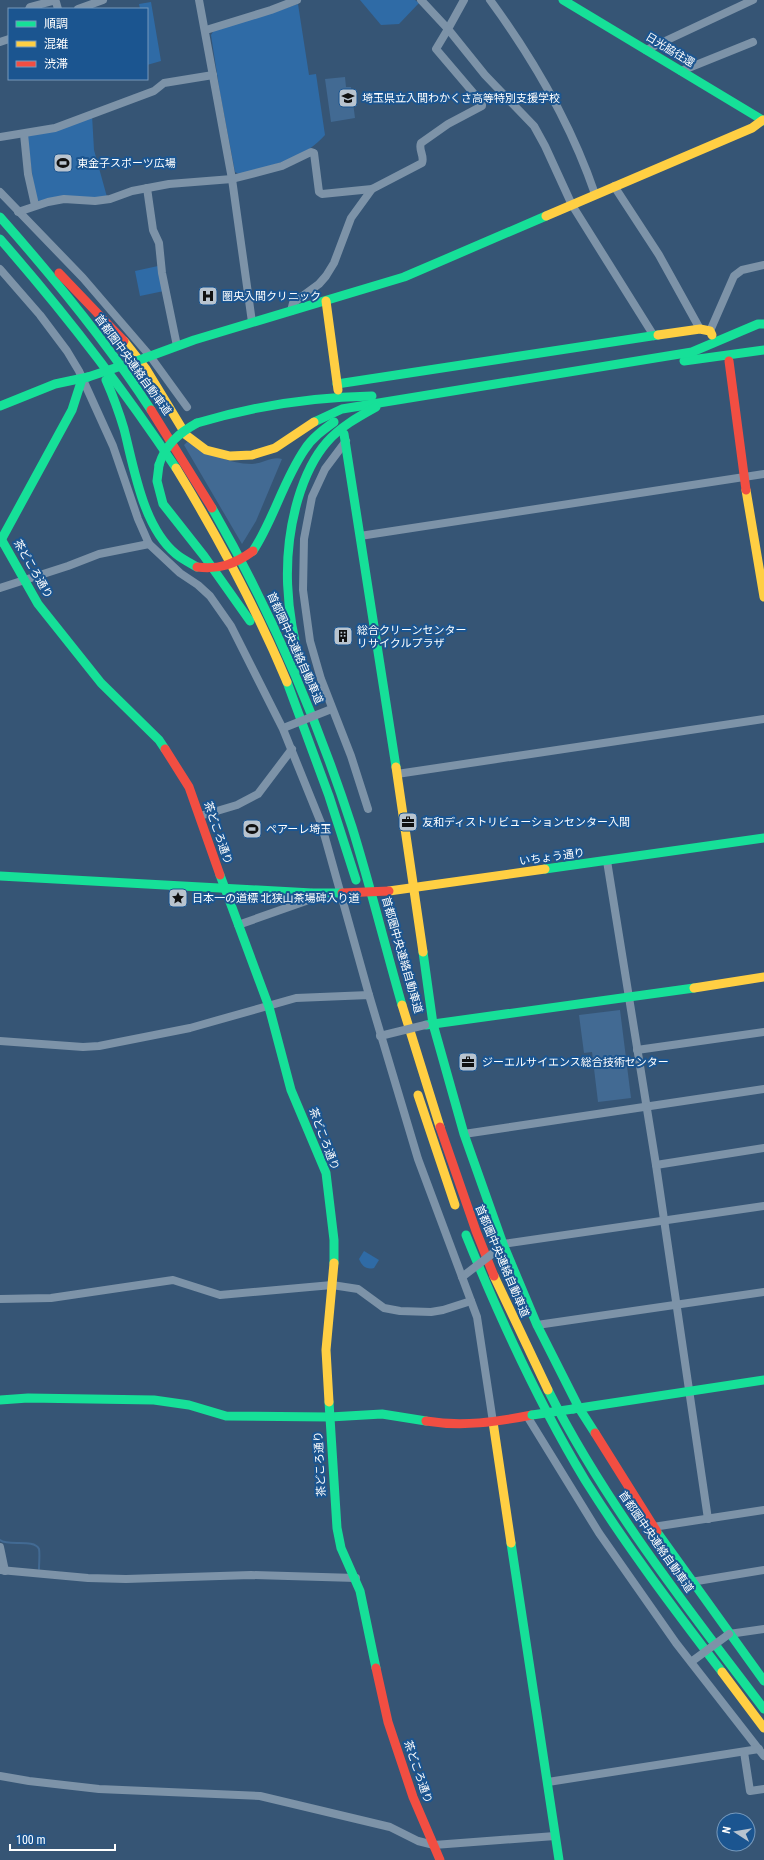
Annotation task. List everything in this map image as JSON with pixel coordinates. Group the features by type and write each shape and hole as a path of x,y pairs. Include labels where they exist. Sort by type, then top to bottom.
{"main road":[{"name":"日光脇往還","path":"564,0 764,122"},
{"path":"0,406 55,384 85,378 252,322 291,312 404,277 764,122"},
{"path":"0,216 120,336 146,369 186,435 206,450 230,456 252,455 275,448 321,418 342,409 692,352 758,324 764,324"},
{"name":"首都圏中央連絡自動車道","path":"0,216 96,333 166,432 207,498 268,614 308,703 352,828 427,1090 449,1158 471,1220 504,1300 532,1362 564,1421 615,1506 667,1579 764,1709"},
{"name":"首都圏中央連絡自動車道","path":"0,239 55,301 84,337 157,441 225,552 283,674 323,774 364,905"},
{"path":"326,301 338,388 700,329 711,333"},
{"path":"84,337 111,388 144,502 160,537 178,557 197,567 216,569 229,566 253,552 272,522 293,468 308,442 324,427 352,412 376,407 764,350"},
{"path":"729,361 744,476 764,597"},
{"path":"0,539 72,410 85,378"},
{"path":"323,774 279,672 255,628 209,562 163,504 157,481 159,465 166,448 174,438 197,423 229,414 320,399 355,396 411,397"},
{"path":"339,789 295,648 286,596 286,560 297,501 316,456 338,431 376,407"},
{"path":"345,437 397,774 429,1025 464,1134 503,1244 537,1325 576,1408 653,1527 691,1582 764,1680"},
{"name":"茶どころ通り","path":"0,539 38,604 87,667 159,740 182,774 200,816 224,887 269,1007 292,1090 326,1173 334,1240 332,1285 326,1350 336,1528 341,1548 356,1578 360,1591 388,1722 413,1797 440,1860"},
{"name":"いちょう通り","path":"0,876 224,887 312,893 389,891 412,889 764,838"},
{"name":"首都圏中央連絡自動車道","path":"372,933 402,1039"},
{"path":"429,1025 628,998 764,977"},
{"name":"首都圏中央連絡自動車道","path":"415,1085 439,1161 457,1211"},
{"name":"首都圏中央連絡自動車道","path":"462,1225 491,1298 523,1366 562,1440 606,1511 657,1585 764,1728"},
{"path":"0,1400 28,1398 154,1400 189,1405 226,1416 330,1417 368,1414 450,1425 493,1422 764,1380"},
{"path":"493,1422 532,1690 548,1782 559,1860"}],"street":[{"path":"200,0 232,179 252,322"},
{"path":"206,30 271,10 296,0"},
{"path":"421,0 448,29 489,80 534,126 545,146 572,205 654,336"},
{"path":"18,212 35,205 64,199 95,201 110,199 147,188 169,184 232,179 282,166 311,152 314,153 319,192 322,194 372,190 422,163 424,159 420,148 421,143 448,124 482,106 482,102 436,49 464,0"},
{"path":"490,0 514,35 560,109 595,194"},
{"path":"646,50 753,0"},
{"path":"30,8 53,1 56,2 58,8"},
{"path":"82,8 102,3"},
{"path":"681,70 753,42"},
{"path":"0,137 55,128 154,91 164,83 213,75"},
{"path":"24,134 28,174 35,205"},
{"path":"614,186 659,255 700,329"},
{"path":"147,188 153,230 160,243 162,273 177,346"},
{"path":"291,312 293,303 319,284 326,276 334,263 351,218 372,190"},
{"path":"0,192 83,278 187,407"},
{"path":"711,333 734,276 742,270 764,265"},
{"path":"0,269 40,315 63,345 85,378 113,446 138,519 149,544 180,573 198,585 210,596 231,626 285,728 321,823 342,893 380,1036 418,1160 477,1317 493,1422"},
{"path":"345,437 325,469 312,497 304,539 303,590 310,641 331,709 351,756 368,809"},
{"path":"360,536 764,474"},
{"path":"0,588 76,564 99,554 149,544"},
{"path":"285,728 331,709"},
{"path":"397,774 764,718"},
{"path":"200,816 237,805 258,794 292,749"},
{"path":"607,861 656,1165 688,1392 708,1519"},
{"path":"238,925 306,901 312,893"},
{"path":"0,1041 83,1047 99,1046 190,1028 269,1007 296,998 369,995"},
{"path":"380,1036 429,1025"},
{"path":"637,1050 764,1032"},
{"path":"464,1134 764,1089"},
{"path":"656,1165 764,1148"},
{"path":"462,1277 503,1244 664,1222 764,1206"},
{"path":"0,1299 51,1298 173,1280 220,1295 332,1285 358,1289 366,1292 384,1308 400,1311 431,1312 443,1310 471,1301"},
{"path":"537,1325 764,1292"},
{"path":"529,1416 599,1533 676,1643 762,1752"},
{"path":"653,1527 764,1510"},
{"path":"0,1547 2,1571 120,1579 251,1575 356,1578"},
{"path":"691,1582 764,1570"},
{"path":"691,1662 729,1634 764,1629"},
{"path":"548,1782 744,1752 762,1752"},
{"path":"744,1752 750,1791 764,1789"},
{"path":"0,1776 29,1782 99,1789 260,1796 390,1826 418,1842 434,1845 555,1836"}],"shaded area":[{"path":"360,0 415,0 419,3 399,24 381,25"},
{"path":"151,2 161,61 148,65 148,8 140,8 139,4"},
{"path":"298,4 309,75 316,74 325,135 307,151 285,161 239,174 235,172 211,35 214,30"},
{"path":"345,77 346,87 351,87 355,118 331,122 325,79"},
{"name":"東金子スポーツ広場","path":"92,115 94,150 107,197 36,201 27,137 29,134"},
{"path":"158,266 164,291 140,296 135,271"},
{"path":"187,442 218,457 235,462 252,464 271,459 282,459 256,521 242,544 184,445"},
{"path":"620,1010 631,1098 598,1102 592,1052 584,1053 579,1015"},
{"path":"364,1251 379,1260 374,1268 367,1268 360,1261 359,1259"}],"waterway":[{"path":"0,1540 9,1543 27,1543 36,1546 39,1549 39,1569"}],"traffic: fast":[{"path":"563,0 764,121"},
{"path":"145,358 194,340 404,277 546,216"},
{"path":"0,217 79,310 116,359 151,410"},
{"path":"0,239 92,350 135,408 176,468"},
{"path":"314,422 342,409 692,352 758,324 764,324"},
{"path":"337,384 658,335"},
{"path":"684,361 764,350"},
{"path":"88,377 145,358"},
{"path":"0,406 55,384 88,377"},
{"path":"0,542 72,410 82,379"},
{"path":"106,380 124,429 141,496 155,529 178,556 197,567"},
{"path":"197,423 262,407 305,400 372,396"},
{"path":"302,670 292,627 288,585 289,542 298,499 303,484 317,455 327,442 343,427 376,407"},
{"path":"253,551 267,526 297,461 314,438 334,422"},
{"path":"159,465 165,451 174,440 184,431 197,423"},
{"path":"344,434 396,767"},
{"path":"159,465 157,481 163,504 204,556 250,621"},
{"path":"212,508 272,624 323,745 352,827 402,1005"},
{"path":"0,537 38,604 101,683 159,740 165,749"},
{"path":"287,682 329,796 356,880"},
{"path":"545,869 764,838"},
{"path":"220,875 269,1007 291,1090 326,1173 334,1240 334,1263"},
{"path":"0,876 312,893 342,893"},
{"path":"423,952 433,1024 464,1134 503,1244 537,1325 579,1408 595,1433"},
{"path":"426,1025 694,988"},
{"path":"466,1235 492,1298 521,1360 551,1421 568,1451 601,1505 634,1554 722,1672"},
{"path":"573,1409 764,1380"},
{"path":"548,1390 595,1474 622,1515 677,1594 764,1709"},
{"path":"0,1400 28,1398 154,1400 189,1405 226,1416 330,1417 382,1414 426,1421"},
{"path":"329,1402 337,1528 341,1548 360,1591 376,1668"},
{"path":"532,1415 573,1409"},
{"path":"657,1532 764,1681"},
{"path":"511,1543 559,1860"}],"traffic: slow":[{"path":"546,216 752,128 763,120"},
{"path":"326,301 338,390"},
{"path":"658,335 700,329 710,331 712,335"},
{"path":"124,341 146,369 186,435 206,450 230,456 252,455 275,448 314,422"},
{"path":"176,468 236,573 287,682"},
{"path":"746,490 764,597"},
{"path":"396,767 423,952"},
{"path":"389,891 545,869"},
{"path":"694,988 764,977"},
{"path":"402,1005 440,1127"},
{"path":"418,1095 455,1205"},
{"path":"329,1402 326,1350 334,1263"},
{"path":"494,1276 548,1390"},
{"path":"493,1422 511,1543"},
{"path":"722,1672 764,1728"}],"traffic: jam":[{"path":"59,273 124,341"},
{"path":"729,361 746,490"},
{"path":"151,410 212,508"},
{"path":"197,567 220,567 233,563 253,551"},
{"path":"165,749 189,787 220,875"},
{"path":"342,893 389,891"},
{"path":"440,1127 476,1231 494,1276"},
{"path":"426,1421 466,1424 505,1420 532,1415"},
{"path":"595,1433 657,1532"},
{"path":"376,1668 388,1722 413,1797 440,1860"}],"place":[{"name":"埼玉県立入間わかくさ高等特別支援学校","path":"348,98"},
{"name":"東金子スポーツ広場","path":"63,163"},
{"name":"圏央入間クリニック","path":"208,296"},
{"name":"総合クリーンセンター リサイクルプラザ","path":"343,636"},
{"name":"友和ディストリビューションセンター入間","path":"408,822"},
{"name":"ペアーレ埼玉","path":"252,829"},
{"name":"日本一の道標 北狭山茶場碑入り道","path":"178,898"},
{"name":"ジーエルサイエンス総合技術センター","path":"468,1062"}]}
